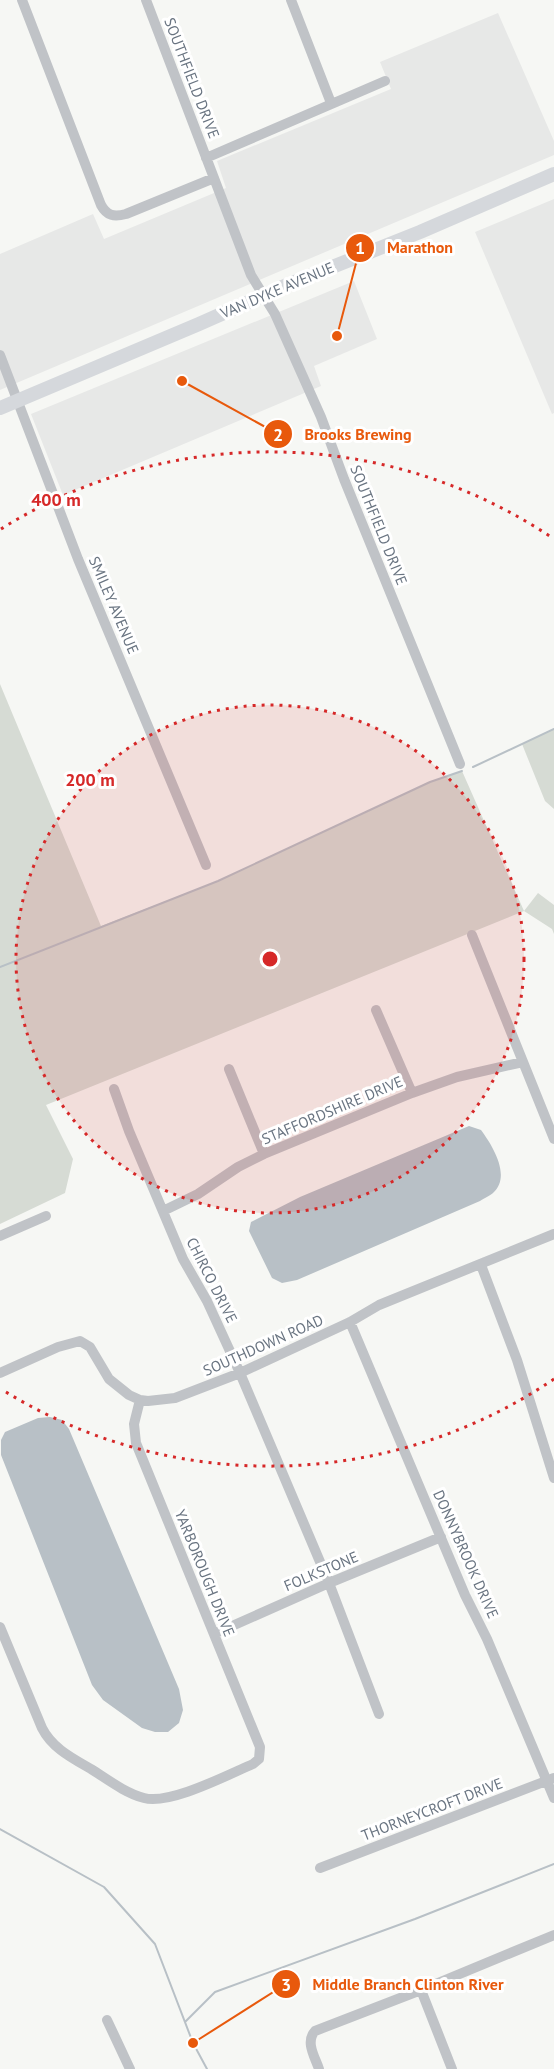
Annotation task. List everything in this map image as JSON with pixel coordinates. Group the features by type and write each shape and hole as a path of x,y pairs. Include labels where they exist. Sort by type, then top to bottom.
{"main road":[{"name":"VAN DYKE AVENUE","path":"0,408 262,295 420,232 554,174"}],"street":[{"path":"22,0 101,205 109,215 126,214 214,178"},
{"name":"SOUTHFIELD DRIVE","path":"146,0 251,275 274,314 321,417 460,764"},
{"path":"291,0 331,103"},
{"path":"206,158 385,81"},
{"name":"SMILEY AVENUE","path":"0,355 78,559 206,865"},
{"path":"472,935 554,1139"},
{"path":"376,1010 412,1093"},
{"name":"STAFFORDSHIRE DRIVE","path":"163,1211 191,1198 238,1167 264,1154 412,1093 457,1077 523,1062"},
{"path":"229,1069 264,1154"},
{"name":"CHIRCO DRIVE","path":"114,1089 129,1131 183,1259 211,1309 240,1373 329,1583 380,1714"},
{"path":"0,1236 46,1216"},
{"name":"SOUTHDOWN ROAD","path":"140,1400 159,1401 175,1398 240,1373 350,1322 379,1305 554,1234"},
{"path":"481,1265 517,1360 554,1478"},
{"name":"DONNYBROOK DRIVE","path":"350,1322 465,1595 550,1779 554,1798"},
{"path":"0,1373 58,1347 80,1341 95,1353 112,1383 140,1400"},
{"name":"YARBOROUGH DRIVE","path":"0,1627 42,1728 50,1741 66,1754 135,1794 152,1800 168,1798 253,1764 261,1756 260,1747 136,1443 134,1424 140,1400"},
{"name":"FOLKSTONE","path":"214,1634 441,1537"},
{"name":"THORNEYCROFT DRIVE","path":"320,1868 550,1779"},
{"path":"319,2069 310,2045 311,2035 318,2029 421,1990 554,1935"},
{"path":"421,1990 452,2069"},
{"path":"107,2020 130,2069"}],"shaded area":[{"path":"498,13 554,141 554,155 0,390 0,254 93,214 104,239 226,188 217,161 391,89 380,62"},
{"path":"554,199 554,413 552,414 475,232"},
{"path":"354,281 377,339 314,366 321,386 63,495 31,414"},
{"path":"0,684 101,926 218,881 430,782 462,771 524,911 46,1105 73,1159 65,1193 0,1224"},
{"path":"554,729 554,809 545,801 522,744"},
{"path":"538,893 554,905 554,934 552,929 524,911"},
{"path":"469,1126 481,1130 495,1152 501,1178 492,1194 297,1280 282,1283 272,1278 249,1231 251,1222 300,1197"},
{"path":"50,1417 62,1420 69,1429 179,1689 183,1710 179,1723 168,1732 155,1732 142,1728 103,1700 92,1685 1,1455 1,1440 5,1432 38,1418"}],"waterway":[{"path":"473,767 554,729"},
{"path":"0,967 218,881 430,782 462,771"},
{"path":"0,1829 104,1887 155,1944 193,2043 207,2069"},
{"path":"185,2022 215,1992 415,1919 554,1864"}],"place":[{"name":"Marathon","path":"337,336"},
{"name":"Brooks Brewing","path":"182,381"},
{"name":"Middle Branch Clinton River","path":"193,2043"}]}
